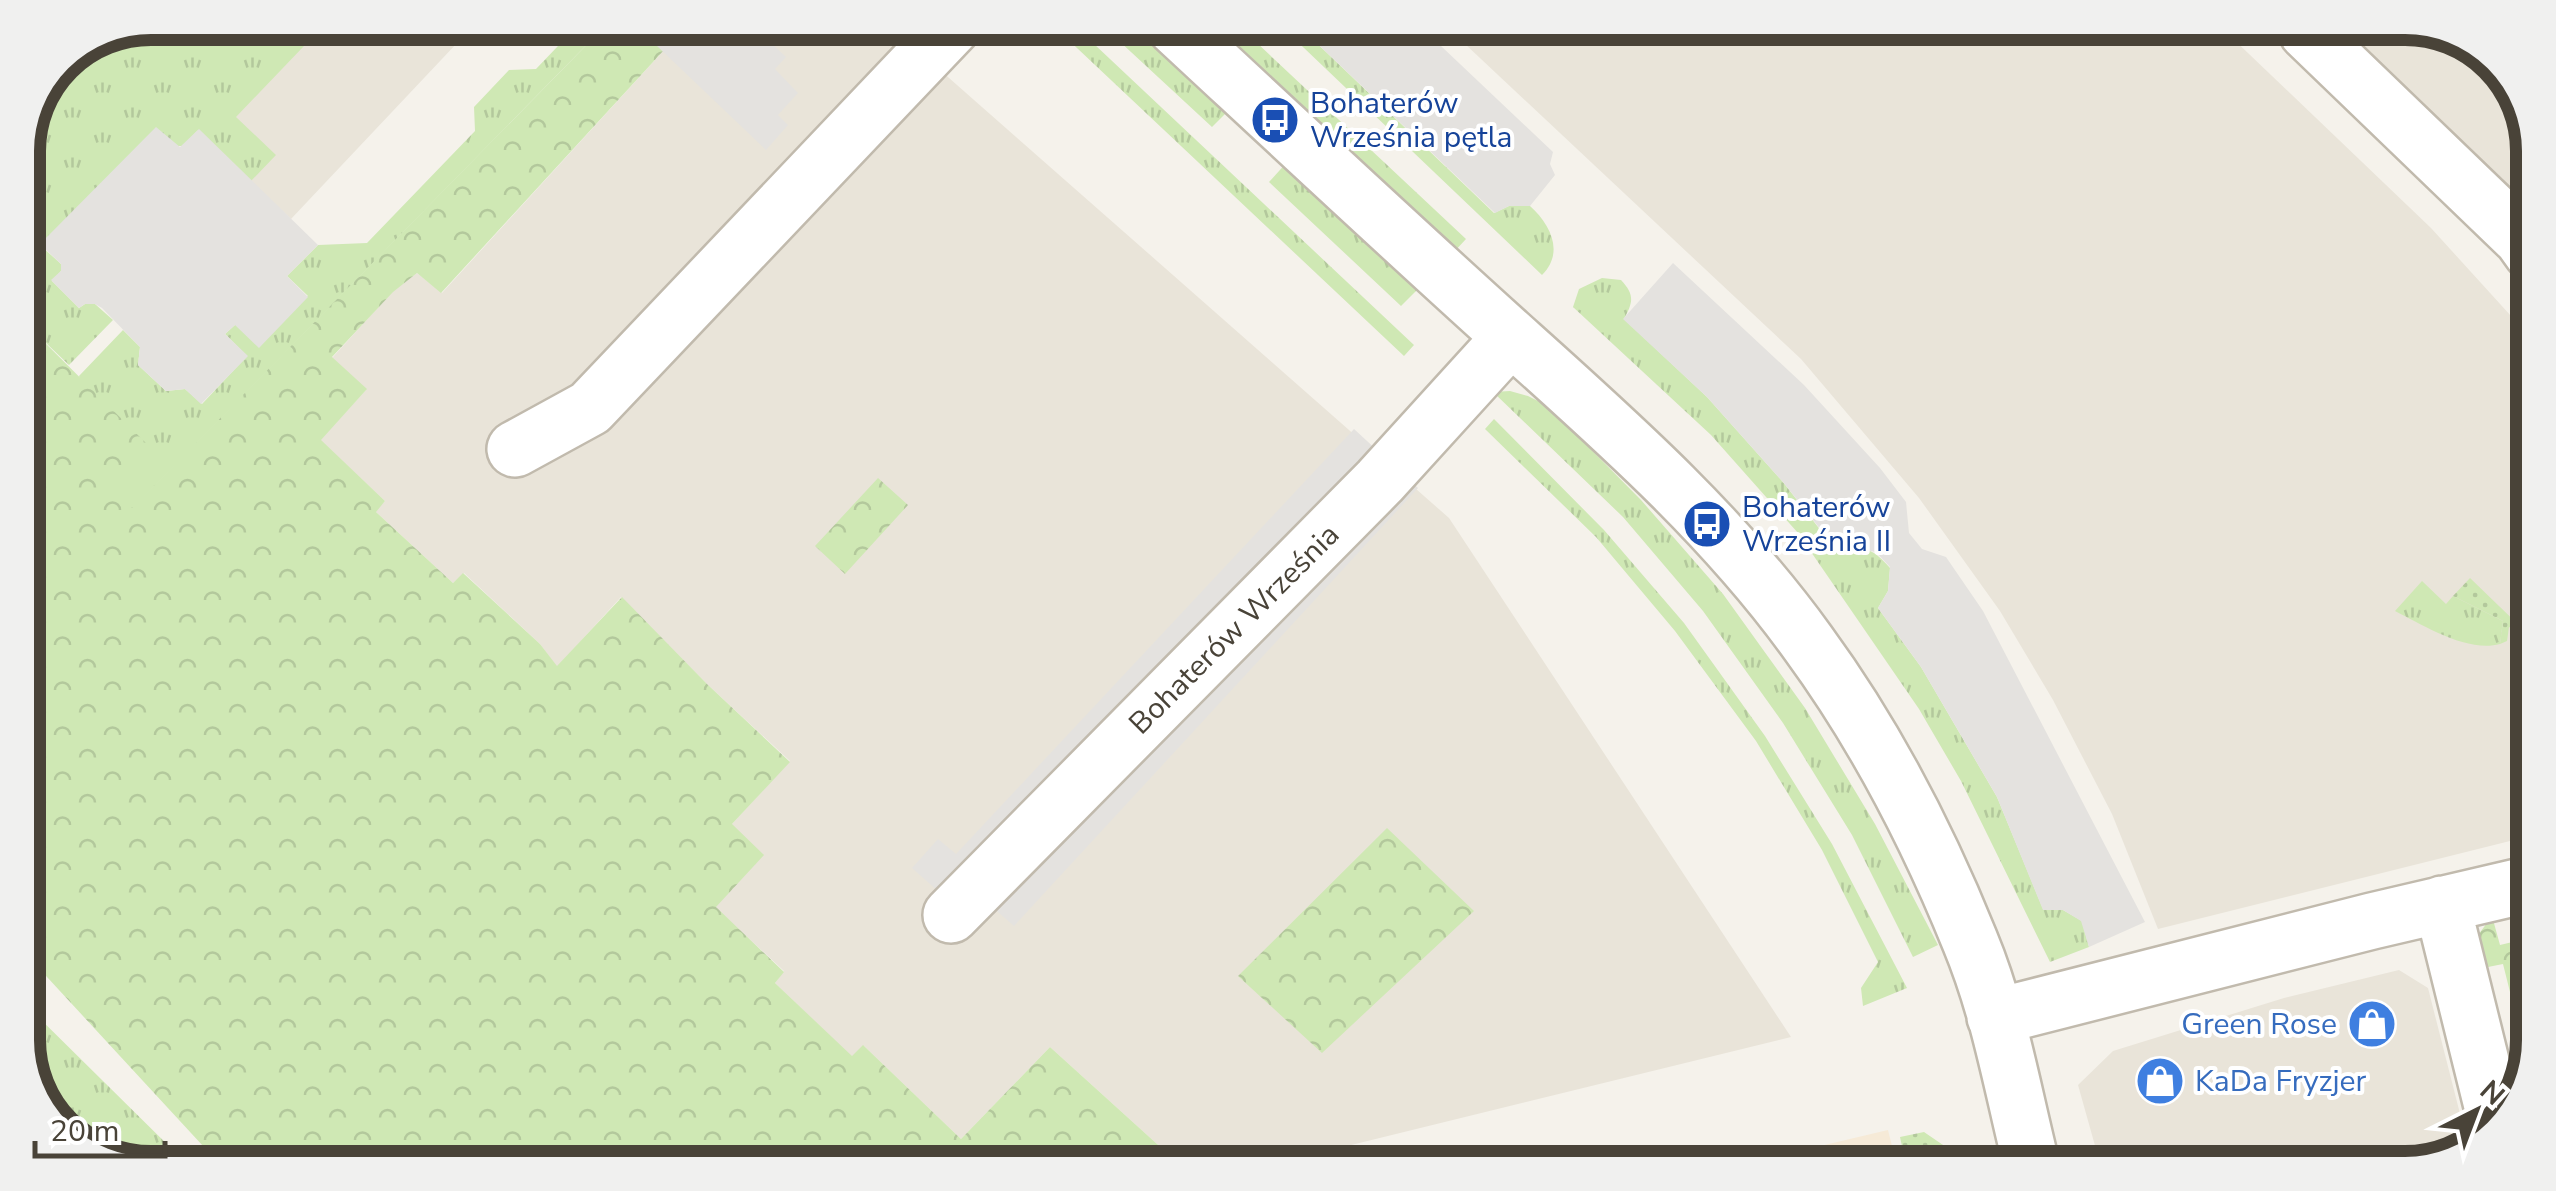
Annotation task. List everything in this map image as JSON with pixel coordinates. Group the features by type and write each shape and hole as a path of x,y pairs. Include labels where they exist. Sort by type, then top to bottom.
{"street":[{"path":"515,448 590,408 940,40"},
{"path":"1189,40 1657,471 1748,566 1808,642 1858,718 1904,799 1972,946 1995,1017 2028,1151"},
{"path":"2315,40 2516,230"},
{"name":"Bohaterów Września","path":"951,915 1380,480 1512,337"},
{"path":"1995,1017 2516,887"},
{"path":"2442,904 2492,1107"}],"shaded area":[{"path":"151,40 460,40 291,219 107,49"},
{"path":"651,40 770,40 786,57 775,69 798,93 778,115 788,125 766,150"},
{"path":"673,40 906,40 1449,518 1791,1037 1327,1151 1165,1151 1050,1047 961,1139 864,1046 852,1057 775,983 784,971 715,907 732,824 790,761 621,597 557,667 540,644 464,573 453,583 375,511 385,501 320,440 366,390 332,358 393,291 417,273 442,293"},
{"path":"1314,40 1435,40 1553,152 1550,164 1555,175 1530,206 1509,206 1495,213"},
{"path":"1461,40 2234,40 2431,228 2516,322 2516,840 2158,929 2112,814 2053,700 2000,611 1919,498 1801,359"},
{"path":"2350,40 2427,42 2473,63 2493,83 2514,129 2516,195 2508,193"},
{"path":"156,127 180,147 199,129 318,245 287,276 308,297 259,348 235,325 225,334 248,356 201,404 185,389 166,391 138,365 140,347 102,308 85,304 79,308 51,280 61,271 61,264 40,244"},
{"path":"1673,263 1804,385 1906,502 1909,533 1922,549 1946,557 1983,611 2145,922 2089,947 2081,921 2063,910 2043,910 1997,797 1921,667 1878,608 1888,591 1890,567 1876,552 1856,548 1840,554 1783,482 1707,397 1623,319"},
{"path":"1354,429 1418,488 1014,926 982,898 966,916 912,868 938,839 956,854"},
{"path":"2399,970 2428,988 2465,1133 2441,1145 2405,1151 2097,1151 2078,1085 2113,1051 2284,998"},
{"path":"1888,1130 1893,1151 1799,1151"}],"green space":[{"path":"310,40 236,117 276,155 251,181 198,130 183,146 177,146 40,245 40,144 46,117 59,89 73,73 89,59 129,42"},
{"path":"564,40 591,40 132,509 117,494 79,376 123,330 140,347 138,365 166,391 185,389 202,404 247,356 225,334 235,325 308,296 287,276 318,245 367,243 475,131 474,107 509,70 536,69"},
{"path":"591,40 673,40 441,293 417,273 393,292 332,357 367,389 321,440 385,501 376,512 453,583 463,573 540,644 557,666 622,597 790,762 732,824 764,855 716,907 784,972 775,983 852,1056 863,1045 961,1139 1050,1047 1165,1151 208,1151 40,969 40,338 157,454 117,493 132,508"},
{"path":"1068,40 1090,40 1414,345 1404,356"},
{"path":"1118,40 1159,40 1231,108 1212,127"},
{"path":"1227,40 1254,40 1466,239 1454,252"},
{"path":"1296,40 1314,40 1494,213 1509,206 1530,206 1544,221 1554,248 1542,275"},
{"path":"1288,161 1421,286 1401,306 1269,182"},
{"path":"40,245 61,264 61,271 52,281 79,308 95,304 113,320 69,365 40,337"},
{"path":"1602,278 1621,280 1631,299 1624,319 1707,397 1783,482 1839,554 1868,550 1890,568 1888,591 1878,608 1921,667 1997,797 2043,909 2063,910 2082,921 2089,947 2050,962 1961,781 1919,709 1798,533 1711,435 1573,307 1579,289"},
{"path":"1510,391 1548,406 1641,500 1723,594 1805,708 1875,824 1938,945 1913,957 1852,835 1783,723 1703,611 1623,517 1493,392"},
{"path":"1494,419 1604,530 1684,623 1765,736 1832,844 1907,988 1863,1006 1861,988 1878,962 1822,850 1756,741 1675,631 1596,537 1485,429"},
{"path":"878,478 908,505 845,574 815,546"},
{"path":"2470,578 2516,622 2516,631 2509,627 2507,641 2500,644 2503,621 2453,596"},
{"path":"2422,581 2446,604 2453,596 2503,621 2500,644 2460,641 2395,611"},
{"path":"1387,828 1474,911 1322,1053 1238,976"},
{"path":"2492,916 2500,945 2516,941 2516,1016 2503,964 2473,970 2476,938"},
{"path":"40,1019 174,1151 129,1149 83,1128 63,1108 48,1082 40,1047"},
{"path":"1924,1132 1947,1151 1903,1151 1900,1137"}],"place":[{"name":"Bohaterów Września pętla","path":"1275,120"},
{"name":"Bohaterów Września II","path":"1707,524"},
{"name":"Green Rose","path":"2372,1024"},
{"name":"KaDa Fryzjer","path":"2160,1081"}]}
